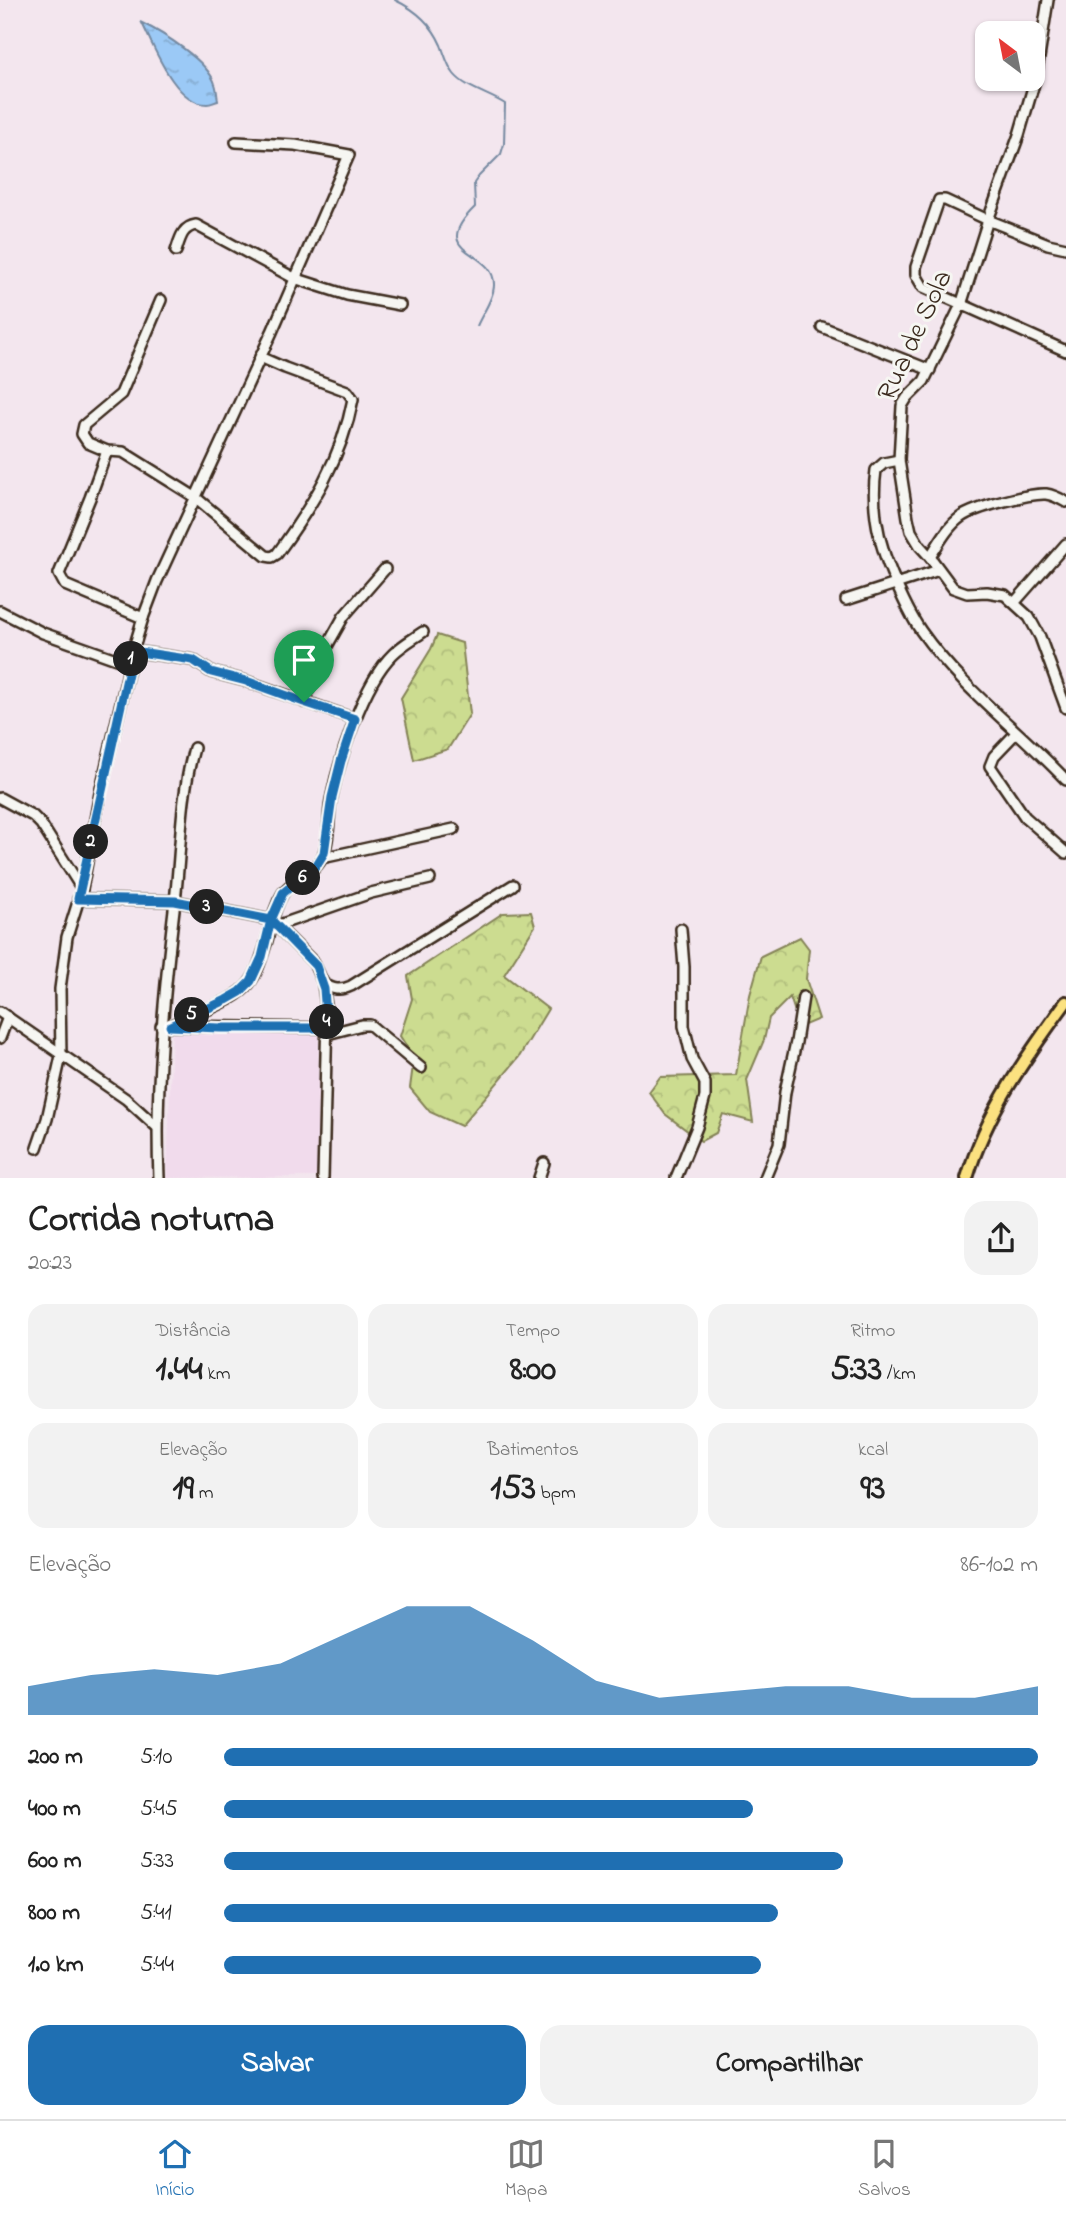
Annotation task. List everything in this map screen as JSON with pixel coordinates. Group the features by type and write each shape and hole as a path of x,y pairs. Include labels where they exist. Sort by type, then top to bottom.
{"main road":[{"path":"967,1178 1005,1088 1066,1002"}],"street":[{"name":"Rua de Sola","path":"1015,603 1005,595 997,593 960,592 948,583 911,531 899,460 902,406 906,398 920,387 930,370 961,305 1031,99 1048,0"},
{"path":"37,1148 47,1119 61,1056 60,989 67,937 82,889 108,760 143,618 349,155 295,145 236,142"},
{"path":"1066,248 1048,244 945,200 939,200 916,267 919,282 923,287 1066,351"},
{"path":"176,251 184,232 189,226 196,225 294,278 348,295 400,304"},
{"path":"161,300 121,394 84,425 82,434 88,443 107,451 123,452 195,497 266,556 272,557 304,517 328,474 337,452 352,396 347,391 260,357"},
{"path":"821,327 930,370"},
{"path":"107,451 59,574 65,585 143,618"},
{"path":"899,460 884,463 875,472 879,536 896,583 919,628 1016,733 1066,780"},
{"path":"930,556 953,524 975,510 1033,495 1050,495 1066,502"},
{"path":"1066,544 1015,603 1029,617 1040,637 1066,708"},
{"path":"304,702 322,655 344,616 385,569"},
{"path":"846,600 939,570"},
{"path":"0,611 43,633 130,664"},
{"path":"166,1026 226,1000 246,987 262,957 285,891 312,871 326,849 328,815 334,788 355,719 384,664 392,654 423,632"},
{"path":"133,651 193,660 211,672 246,681 355,719"},
{"path":"1016,733 993,756 990,766 1025,817 1066,853"},
{"path":"159,1178 157,1127 183,793 194,748"},
{"path":"0,798 26,812 41,824 82,889"},
{"path":"322,858 454,829"},
{"path":"78,899 175,901 273,923 430,878"},
{"path":"323,983 338,990 351,986 513,885"},
{"path":"273,923 314,962 323,983 327,1031 323,1178"},
{"path":"676,1178 697,1127 705,1097 705,1083 692,1059 684,1026 681,929"},
{"path":"765,1178 779,1144 785,1092 803,997"},
{"path":"0,1038 4,1015 126,1099 157,1127"},
{"path":"166,1026 327,1031 370,1025 421,1068"},
{"path":"539,1178 544,1163"}],"shaded area":[{"path":"172,1030 319,1035 316,1177 167,1178"}],"green space":[{"path":"437,635 462,643 470,714 448,749 414,760 401,698"},
{"path":"531,912 535,926 504,975 548,1009 519,1057 461,1126 430,1112 410,1088 414,1058 400,1036 412,999 408,976 503,913"},
{"path":"800,937 809,949 806,979 819,1019 800,1027 790,997 769,1018 764,1040 747,1080 753,1122 723,1114 716,1133 701,1141 665,1114 649,1092 660,1077 736,1075 750,995 761,956"}],"water":[{"path":"142,23 172,41 204,66 215,84 218,101 207,104 196,102 185,95 159,59"}],"waterway":[{"path":"395,0 428,24 459,79 505,104 504,144 501,154 474,183 475,207 462,223 457,235 459,243 491,273 494,285 490,301 477,326"}],"route":[{"path":"304,702 246,681 205,670 193,660 133,651 78,899 175,901 271,920 316,966 323,983 326,1002 327,1028 170,1026 226,1000 246,987 262,957 271,920 283,893 305,877 320,862 324,853 332,797 355,719 304,702"}]}
